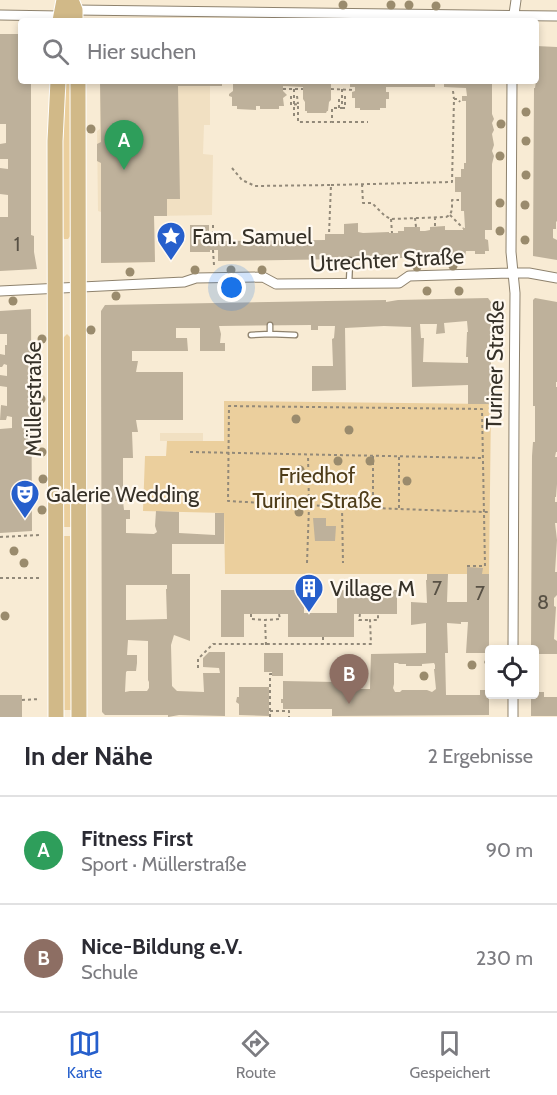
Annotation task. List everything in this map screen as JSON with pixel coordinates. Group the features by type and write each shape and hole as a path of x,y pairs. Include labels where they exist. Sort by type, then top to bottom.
{"main road":[{"name":"Müllerstraße","path":"56,717 55,141 58,84"},
{"name":"Müllerstraße","path":"78,84 79,717"},
{"path":"55,245 78,245"},
{"path":"55,329 78,329"}],"street":[{"path":"513,18 516,0"},
{"path":"0,15 68,11 513,18 557,16"},
{"name":"Turiner Straße","path":"512,84 511,252 515,293 513,645"},
{"name":"Utrechter Straße","path":"0,291 184,282 196,278 262,277 276,284 349,284 399,283 409,276 513,273 529,273 557,278"},
{"path":"513,699 513,717"}],"lane":[{"path":"349,284 350,260"},
{"path":"270,325 270,334"},
{"path":"251,335 295,335"}],"path":[{"path":"283,89 303,89"},
{"path":"294,89 298,122 368,122"},
{"path":"331,89 355,90"},
{"path":"340,108 342,90"},
{"path":"232,168 242,180 255,186 452,182 453,91"},
{"path":"291,96 291,105 296,105"},
{"path":"294,118 297,96"},
{"path":"339,96 340,108"},
{"path":"332,122 332,108 345,108 345,96"},
{"path":"454,99 458,99 459,102"},
{"path":"362,184 363,202 372,203 391,219 446,217 452,211 452,200 459,200"},
{"path":"330,234 331,185"},
{"path":"450,215 463,228"},
{"path":"415,218 416,227"},
{"path":"435,218 435,227"},
{"path":"391,219 392,233"},
{"path":"213,225 213,245"},
{"path":"213,250 214,265"},
{"path":"467,566 485,566 484,512 483,458 482,409 229,406 228,501 309,506 484,512 490,512"},
{"path":"190,452 483,458"},
{"path":"307,563 308,455"},
{"path":"373,456 373,508"},
{"path":"399,457 399,509"},
{"path":"342,507 343,563"},
{"path":"0,537 39,535"},
{"path":"0,578 40,578"},
{"path":"251,614 251,620 280,619 279,614"},
{"path":"360,614 359,620 378,620 378,614"},
{"path":"265,620 266,645"},
{"path":"198,668 198,659 213,644 371,644 370,620"},
{"path":"323,637 323,644"},
{"path":"270,717 270,674 272,674"},
{"path":"22,700 40,699"},
{"path":"270,711 289,711 289,717"}],"shaded area":[{"path":"100,85 210,86 210,125 204,125 203,154 213,155 212,215 154,216 155,262 101,263 97,131 100,129"},
{"path":"160,433 203,433 203,441 160,441"}],"green space":[{"path":"66,84 70,84 71,235 68,239 64,239 62,235 62,159"},
{"path":"67,334 71,338 71,527 63,527 63,338"},
{"name":"Friedhof Turiner Straße","path":"224,401 491,404 489,574 225,574 224,513 143,511 145,456 166,456 167,441 224,441"},
{"path":"63,536 70,536 71,710 64,710"}],"building":[{"path":"0,34 18,34 18,84 31,84 31,235 34,236 37,269 0,271 0,217 8,217 8,195 0,194 0,168 8,169 8,159 0,159 0,144 6,143 6,124 0,124"},
{"path":"539,46 557,47 557,221 556,229 553,229 553,238 557,240 557,260 533,256 536,84 539,84"},
{"path":"100,84 222,84 222,86 178,86 180,199 167,199 167,216 154,216 155,262 101,263 101,163 97,161 97,144 101,142"},
{"path":"233,84 331,84 331,100 326,113 307,113 303,99 303,87 283,86 283,91 287,95 283,98 284,106 279,106 279,109 260,109 260,106 256,106 256,110 237,109 237,106 232,106 232,97 229,96 233,91"},
{"path":"350,84 435,84 435,87 386,87 389,99 386,99 386,108 380,108 380,110 355,108 355,98 352,98 352,92 355,91 355,87 350,87"},
{"path":"444,84 492,84 494,145 492,151 494,156 492,230 485,230 489,251 485,251 485,254 466,251 465,257 356,259 353,261 349,259 218,261 218,250 190,252 190,225 209,225 209,245 218,245 218,241 325,240 325,234 344,234 344,224 358,223 358,232 363,233 398,233 398,231 404,231 404,227 420,227 420,231 430,230 430,227 445,226 445,230 463,230 465,228 464,211 461,211 461,192 455,192 455,177 461,177 461,169 464,169 464,163 466,163 466,101 462,101 462,96 467,96 466,88 444,87"},
{"path":"488,298 491,302 491,404 468,404 468,385 412,387 411,327 345,328 346,390 312,391 312,366 333,366 332,339 335,326 318,326 318,330 311,330 311,325 219,326 220,343 225,343 225,351 200,351 200,328 176,328 176,338 187,338 188,351 132,351 132,361 138,361 136,372 183,372 183,420 136,420 138,432 132,432 133,458 123,458 123,495 128,495 128,501 123,501 124,510 130,510 130,519 126,519 126,533 154,534 157,532 156,511 179,512 179,533 215,535 215,513 224,513 224,544 172,544 172,574 190,574 190,641 174,635 171,645 172,686 177,691 204,692 203,673 220,673 219,668 203,667 203,658 209,652 225,652 225,716 105,715 102,712 101,311 105,305","holes":["467,321 466,357 468,357 468,363 423,362 424,338 421,338 420,324 437,324 436,334 445,333 444,323","126,585 167,585 167,619 126,620","128,640 148,641 149,688 147,691 125,692 126,672 136,671 137,663 137,655 127,655"]},
{"path":"535,298 557,302 555,572 557,572 557,595 554,598 556,607 554,639 557,641 557,654 539,654 539,645 531,645 532,456 533,442 535,442 533,300"},
{"path":"31,309 32,531 0,533 0,429 12,428 12,417 7,416 6,420 0,420 1,405 7,406 7,387 0,386 0,375 7,376 7,365 0,367 0,354 5,355 7,334 0,334 0,311"},
{"path":"313,518 326,518 326,526 336,526 335,541 315,541"},
{"path":"467,567 483,568 482,574 489,574 489,645 485,645 485,653 466,653 468,622 461,622 461,624 447,623 448,653 445,653 446,695 480,695 480,690 485,690 485,699 489,699 489,715 332,716 332,709 283,709 281,699 283,699 283,681 335,682 335,685 339,685 339,689 370,689 371,654 426,653 426,623 411,625 411,602 427,603 427,574 448,574 447,602 467,602","holes":["394,663 422,666 422,664 434,663 436,689 432,692 427,690 395,692 393,688"]},
{"name":"Village M","path":"221,590 304,590 304,613 337,613 337,590 397,590 397,614 354,614 354,637 288,637 288,614 244,614 244,637 221,637"},
{"path":"264,653 283,653 283,676 272,676 272,672 264,672"},
{"path":"239,687 269,687 269,716 239,715 239,704 236,702 239,697"},
{"path":"539,692 544,692 544,697 557,697 557,716 531,716 531,699 539,699"},
{"path":"0,695 22,695 22,717 0,717"}],"place":[{"name":"Fitness First","path":"124,170"},
{"name":"Fam. Samuel","path":"171,262"},
{"name":"Galerie Wedding","path":"25,520"},
{"name":"Village M","path":"309,614"},
{"name":"Nice-Bildung e.V.","path":"349,704"}]}
